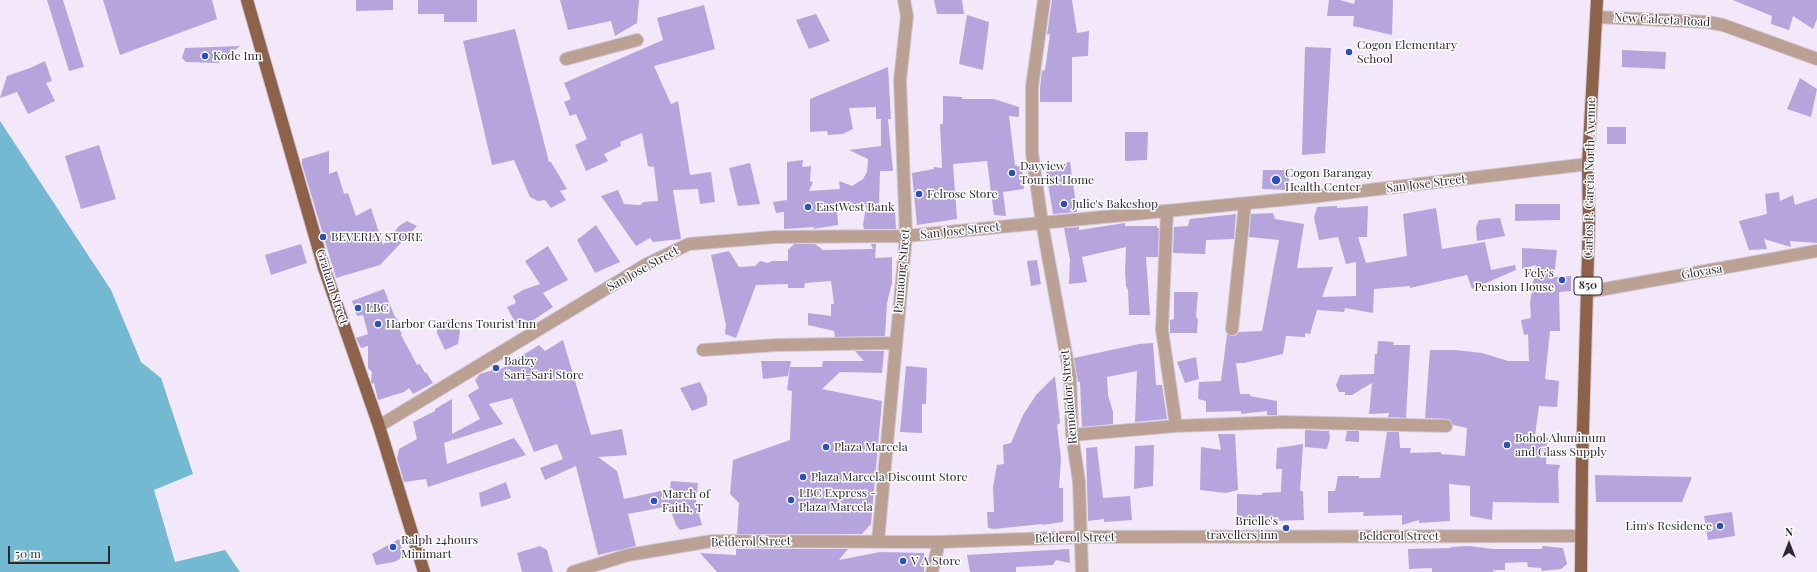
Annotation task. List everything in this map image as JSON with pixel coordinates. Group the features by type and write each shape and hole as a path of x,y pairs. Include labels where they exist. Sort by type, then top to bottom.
{"main road":[{"name":"Graham Street","path":"247,0 324,268 379,426 424,572"},
{"name":"Carlos P. Garcia North Avenue","path":"1582,572 1581,536 1588,292 1588,164 1597,0"}],"street":[{"name":"Pamaong Street","path":"878,541 906,236 900,80 907,16 904,0"},
{"name":"Remolador Street","path":"1044,0 1031,101 1032,153 1042,223 1070,376 1072,435 1079,482 1082,572"},
{"name":"New Calceta Road","path":"1596,17 1707,22 1723,25 1817,59"},
{"path":"566,59 637,40"},
{"name":"San Jose Street","path":"379,426 647,264 689,244 774,237 906,236 1245,204 1588,164"},
{"path":"1232,329 1245,204"},
{"path":"1167,211 1162,330 1176,426"},
{"name":"Glovasa","path":"1588,292 1817,251"},
{"path":"704,350 777,345 895,343"},
{"path":"1072,435 1176,426 1284,422 1446,426"},
{"name":"Belderol Street","path":"573,572 628,555 712,541 939,542 1080,537 1581,536"},
{"path":"932,572 939,542"}],"water":[{"path":"0,121 111,290 141,362 161,378 193,474 154,490 175,562 225,550 240,572 0,572"}],"building":[{"path":"47,0 63,0 84,67 69,71"},
{"path":"103,0 212,0 217,19 120,55"},
{"path":"356,0 393,0 393,10 356,11"},
{"path":"418,0 477,0 477,22 444,22 444,14 418,14"},
{"path":"560,0 639,0 637,23 615,36 611,21 568,30"},
{"path":"934,0 962,0 964,14 937,14"},
{"path":"1052,0 1072,0 1077,33 1089,31 1088,56 1072,57 1072,102 1040,102 1042,71 1045,70 1050,34 1047,35"},
{"path":"1329,0 1340,0 1354,4 1355,0 1393,0 1392,35 1353,26 1354,16 1327,16"},
{"path":"1733,0 1817,0 1817,19 1813,29 1793,16 1789,30 1771,24 1772,16"},
{"path":"704,5 715,49 654,66 671,104 678,101 690,175 711,172 715,202 700,204 698,189 673,190 681,239 653,242 650,238 636,246 601,196 618,190 624,204 640,205 644,202 658,201 654,167 648,166 642,133 620,142 621,146 604,154 608,161 586,171 575,145 587,139 576,114 570,116 564,102 571,99 564,83 663,40 657,18"},
{"path":"816,14 830,41 809,49 796,20"},
{"path":"967,15 989,22 983,70 959,64"},
{"path":"515,29 549,162 551,162 567,189 560,191 566,200 551,208 545,200 538,201 530,197 514,160 492,165 463,41"},
{"name":"Kode Inn","path":"240,46 219,63 186,62 182,58 185,48"},
{"path":"1305,47 1331,48 1325,153 1302,155"},
{"path":"1622,50 1666,52 1665,69 1622,67"},
{"path":"45,61 52,81 46,83 55,101 28,114 17,92 0,98 7,76"},
{"path":"888,67 891,119 888,119 893,171 880,171 879,207 886,207 888,209 895,210 896,229 864,229 863,225 866,207 840,205 840,207 837,207 838,225 813,229 815,227 784,229 784,212 776,213 773,202 787,200 787,162 803,160 802,167 811,166 810,181 813,182 809,191 840,189 839,181 852,186 863,179 867,172 868,159 849,150 881,146 881,119 876,119 876,107 849,108 853,129 843,134 828,135 827,131 810,132 810,99"},
{"path":"1800,78 1817,89 1811,117 1787,109"},
{"path":"943,96 962,97 962,99 994,99 1019,107 1019,117 1009,116 1015,165 1022,168 1024,189 1003,192 1006,216 994,215 987,161 953,164 957,219 917,225 912,173 934,169 934,167 942,168 940,124 943,124"},
{"path":"1607,127 1626,127 1626,144 1607,144"},
{"path":"1125,132 1148,132 1147,160 1125,161"},
{"path":"99,145 116,199 81,209 65,156"},
{"path":"329,151 329,174 337,171 344,194 348,193 356,216 371,208 383,245 399,226 407,221 417,226 380,265 336,278 302,164 302,159"},
{"path":"1070,162 1077,212 1053,214 1045,166"},
{"path":"750,163 760,204 738,206 729,168"},
{"name":"Cogon Barangay Health Center","path":"1263,170 1289,170 1289,190 1262,189"},
{"path":"1779,192 1780,201 1793,195 1795,205 1817,198 1817,243 1790,241 1791,247 1764,239 1767,249 1749,250 1739,221 1767,214 1765,194"},
{"path":"1515,204 1560,204 1560,220 1515,221"},
{"path":"1337,206 1337,208 1368,206 1367,237 1358,237 1366,263 1407,256 1403,214 1436,208 1442,249 1485,242 1491,270 1515,265 1516,270 1472,289 1467,275 1410,288 1410,286 1374,289 1373,313 1345,308 1344,312 1317,310 1310,334 1305,333 1305,337 1286,336 1283,354 1244,363 1236,363 1240,394 1250,394 1250,396 1277,401 1277,415 1267,415 1267,411 1241,414 1241,411 1206,412 1206,401 1198,399 1199,382 1221,381 1227,334 1235,336 1239,332 1262,331 1279,240 1249,237 1251,214 1273,213 1275,219 1304,224 1297,268 1333,267 1322,297 1356,296 1356,262 1346,264 1338,237 1319,240 1314,218 1317,207"},
{"path":"1236,214 1234,239 1206,240 1205,254 1173,253 1174,227 1188,226 1190,219"},
{"path":"1500,218 1505,236 1477,241 1476,227 1479,220"},
{"path":"1125,223 1125,226 1157,226 1157,228 1159,228 1158,257 1146,257 1150,315 1129,315 1128,290 1126,286 1125,271 1126,247 1082,257 1087,282 1069,284 1070,260 1064,228 1079,227 1079,230"},
{"path":"596,225 620,262 595,273 577,240"},
{"path":"301,244 307,263 271,275 265,255"},
{"path":"794,244 815,244 823,250 873,249 871,244 876,244 875,258 892,257 892,283 887,303 885,336 835,337 834,331 808,325 808,313 831,316 831,304 834,304 831,281 805,283 804,288 788,288 788,284 756,285 736,338 725,334 726,325 711,255 729,251 739,267 755,266 760,261 768,263 772,261 788,261 788,250"},
{"path":"548,246 568,280 543,293 553,307 526,325 525,319 516,324 507,307 516,303 513,296 523,290 540,284 525,261"},
{"path":"1522,248 1557,250 1554,277 1571,276 1571,291 1559,292 1560,331 1550,331 1545,379 1559,381 1557,407 1539,406 1535,436 1548,438 1546,464 1560,465 1558,472 1559,503 1493,502 1492,520 1470,516 1470,486 1449,484 1450,521 1419,523 1419,520 1402,525 1402,515 1363,516 1364,512 1328,513 1328,491 1335,491 1338,476 1380,478 1387,432 1399,432 1400,448 1411,448 1410,453 1441,452 1441,454 1465,456 1467,428 1453,425 1450,420 1447,419 1425,418 1430,350 1455,350 1482,353 1508,361 1529,361 1528,334 1524,335 1521,320 1531,318 1530,303 1536,265 1522,269"},
{"path":"1037,260 1041,284 1031,286 1027,261"},
{"path":"384,289 394,315 400,323 396,324 402,334 401,335 417,365 420,364 433,383 413,394 409,388 404,392 378,400 374,383 372,384 371,382 372,372 368,368 368,346 361,348 356,338 368,334 363,315 357,316 352,301"},
{"path":"1174,292 1198,292 1196,317 1198,319 1197,333 1170,333 1170,320 1174,319"},
{"path":"452,318 460,331 458,344 445,350 437,333 437,325"},
{"path":"563,340 591,435 622,429 627,455 598,457 617,471 624,499 670,489 671,481 698,483 696,502 702,525 680,530 676,525 669,506 628,514 636,546 598,555 576,466 545,480 540,468 563,459 557,444 534,452 512,398 489,404 503,424 453,440 452,438 452,440 444,443 447,464 514,438 526,455 428,487 426,479 404,482 397,458 399,449 417,439 413,422 435,411 435,409 452,399 452,434 480,419 468,395 479,388 475,380 480,374 490,371 498,365 501,369 539,345 545,351"},
{"path":"1378,341 1394,342 1393,345 1410,345 1406,418 1388,417 1389,413 1369,414 1372,383 1352,395 1345,395 1345,392 1339,392 1336,385 1340,375 1374,374 1375,354 1377,354"},
{"path":"1153,343 1156,385 1162,385 1167,419 1135,422 1137,371 1107,377 1108,395 1113,412 1113,424 1082,427 1080,382 1078,382 1074,358 1139,344"},
{"name":"Plaza Marcela Discount Store","path":"855,351 884,351 882,373 840,372 822,389 882,401 871,524 862,534 737,534 739,503 730,494 733,460 790,440 792,391 787,390 790,367 822,367 823,361 864,361"},
{"path":"1196,357 1199,379 1185,383 1177,362"},
{"path":"761,361 791,361 788,376 763,379"},
{"path":"906,366 927,368 926,404 922,404 922,433 900,432"},
{"path":"1055,376 1060,423 1057,425 1061,459 1059,488 1063,488 1063,522 994,529 988,528 987,512 994,512 993,487 997,465 1004,464 1003,445 1011,443 1023,415 1036,395"},
{"path":"700,382 707,397 707,405 692,411 680,388"},
{"path":"1305,430 1329,431 1330,438 1327,449 1305,447"},
{"path":"1347,431 1359,431 1359,442 1345,441"},
{"path":"1218,434 1235,434 1238,490 1226,493 1200,490 1201,447 1221,450"},
{"path":"1303,444 1300,491 1303,491 1304,520 1261,523 1249,522 1248,520 1237,520 1237,494 1262,495 1262,493 1281,492 1282,469 1276,469 1277,448"},
{"path":"1154,445 1153,486 1134,489 1135,446"},
{"path":"1097,447 1103,498 1130,496 1132,520 1104,522 1104,519 1088,521 1086,448"},
{"path":"1595,475 1692,477 1682,502 1596,502"},
{"path":"506,482 511,498 481,507 479,493"},
{"name":"Lim's Residence","path":"1732,512 1735,536 1708,540 1704,516"},
{"name":"Ralph 24hours Minimart","path":"399,539 404,557 394,562 376,565 372,554"},
{"path":"540,546 547,550 553,572 522,572 517,553"},
{"path":"1469,546 1493,549 1541,549 1543,546 1563,548 1567,564 1561,569 1542,571 1541,568 1528,567 1527,562 1505,563 1505,570 1493,570 1494,572 1432,572 1432,568 1409,569 1408,549"},
{"path":"736,549 848,549 839,560 880,552 924,553 924,572 717,572 700,553 736,555"},
{"path":"1069,549 1070,563 1056,560 1053,565 1016,567 1016,572 970,572 967,555"}],"place":[{"name":"Cogon Elementary School","path":"1349,52"},
{"name":"Kode Inn","path":"205,56"},
{"name":"Dayview Tourist Home","path":"1012,173"},
{"name":"Cogon Barangay Health Center","path":"1276,180"},
{"name":"Felrose Store","path":"919,194"},
{"name":"Julie's Bakeshop","path":"1064,204"},
{"name":"EastWest Bank","path":"808,207"},
{"name":"BEVERLY STORE","path":"323,237"},
{"name":"Fely's Pension House","path":"1562,280"},
{"name":"LBC","path":"358,308"},
{"name":"Harbor Gardens Tourist Inn","path":"378,324"},
{"name":"Badzy Sari-Sari Store","path":"496,368"},
{"name":"Bohol Aluminum and Glass Supply","path":"1507,445"},
{"name":"Plaza Marcela","path":"826,447"},
{"name":"Plaza Marcela Discount Store","path":"803,477"},
{"name":"LBC Express - Plaza Marcela","path":"791,500"},
{"name":"March of Faith, T","path":"654,501"},
{"name":"Lim's Residence","path":"1720,526"},
{"name":"Brielle's travellers inn","path":"1286,528"},
{"name":"Ralph 24hours Minimart","path":"393,547"},
{"name":"V A Store","path":"903,561"}]}
